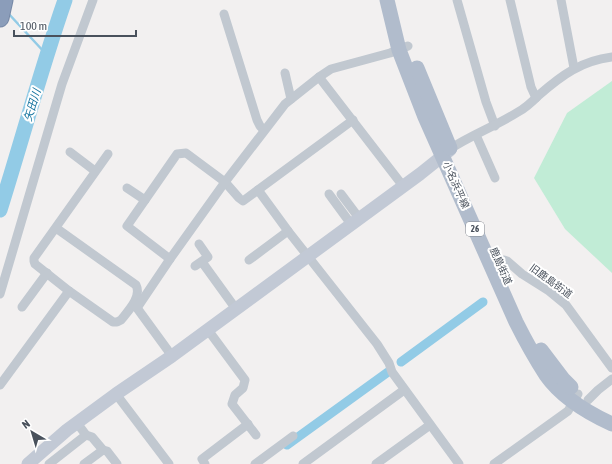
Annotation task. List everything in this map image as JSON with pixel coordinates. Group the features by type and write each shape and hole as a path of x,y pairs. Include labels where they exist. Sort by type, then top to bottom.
{"highway":[{"path":"0,18 4,0"}],"main road":[{"name":"小名浜平線","path":"387,0 404,48 425,117 446,152 516,322 532,353 547,376 560,390 580,399 594,416 612,424"},
{"name":"26","path":"398,0 404,48"},
{"name":"鹿島街道","path":"446,152 538,346 580,399 612,416"}],"street":[{"path":"0,294 62,84 92,0"},
{"path":"457,0 486,102 495,126"},
{"path":"510,0 531,87 536,98"},
{"path":"561,0 574,68"},
{"path":"224,14 257,120 264,130"},
{"path":"108,154 34,258 34,261 35,264 69,291 115,322 121,320 135,306 225,182 285,104 319,77 332,70 404,48"},
{"path":"28,464 48,445 77,423 208,330 403,186 446,152 462,141 495,126 519,112 559,78 574,68 599,59 612,57"},
{"path":"285,73 291,99"},
{"path":"319,77 403,186"},
{"path":"170,259 127,226 177,154 186,153 225,182 238,198 243,201 353,120"},
{"path":"476,135 495,178"},
{"path":"70,152 95,171"},
{"path":"128,188 145,200"},
{"path":"258,190 288,231 377,344 389,363 392,372 455,463"},
{"path":"329,194 355,221"},
{"path":"341,194 355,221"},
{"path":"56,228 136,285 138,293 135,306 172,356"},
{"path":"249,260 288,231"},
{"path":"199,244 208,257 198,264 236,309"},
{"name":"旧鹿島街道","path":"499,261 507,261 522,274 566,305 612,368"},
{"path":"22,307 47,273"},
{"path":"0,385 69,291"},
{"path":"208,330 245,380 243,388 235,395 232,404 256,435"},
{"path":"494,464 568,411 580,399 598,390 612,379"},
{"path":"306,463 404,390"},
{"path":"116,394 169,464"},
{"path":"77,423 86,436 92,437 103,450 107,451 117,464"},
{"path":"205,464 202,459 248,424"},
{"path":"376,464 430,425"},
{"path":"49,464 59,461 86,436"},
{"path":"255,464 293,436"},
{"path":"48,445 59,461"},
{"path":"84,464 103,450"}],"green space":[{"path":"612,81 612,273 565,229 534,178 567,113"}],"waterway":[{"name":"矢田川","path":"0,210 65,0"},
{"path":"7,12 46,54"},
{"path":"401,362 483,302"},
{"path":"287,445 388,372"}]}
